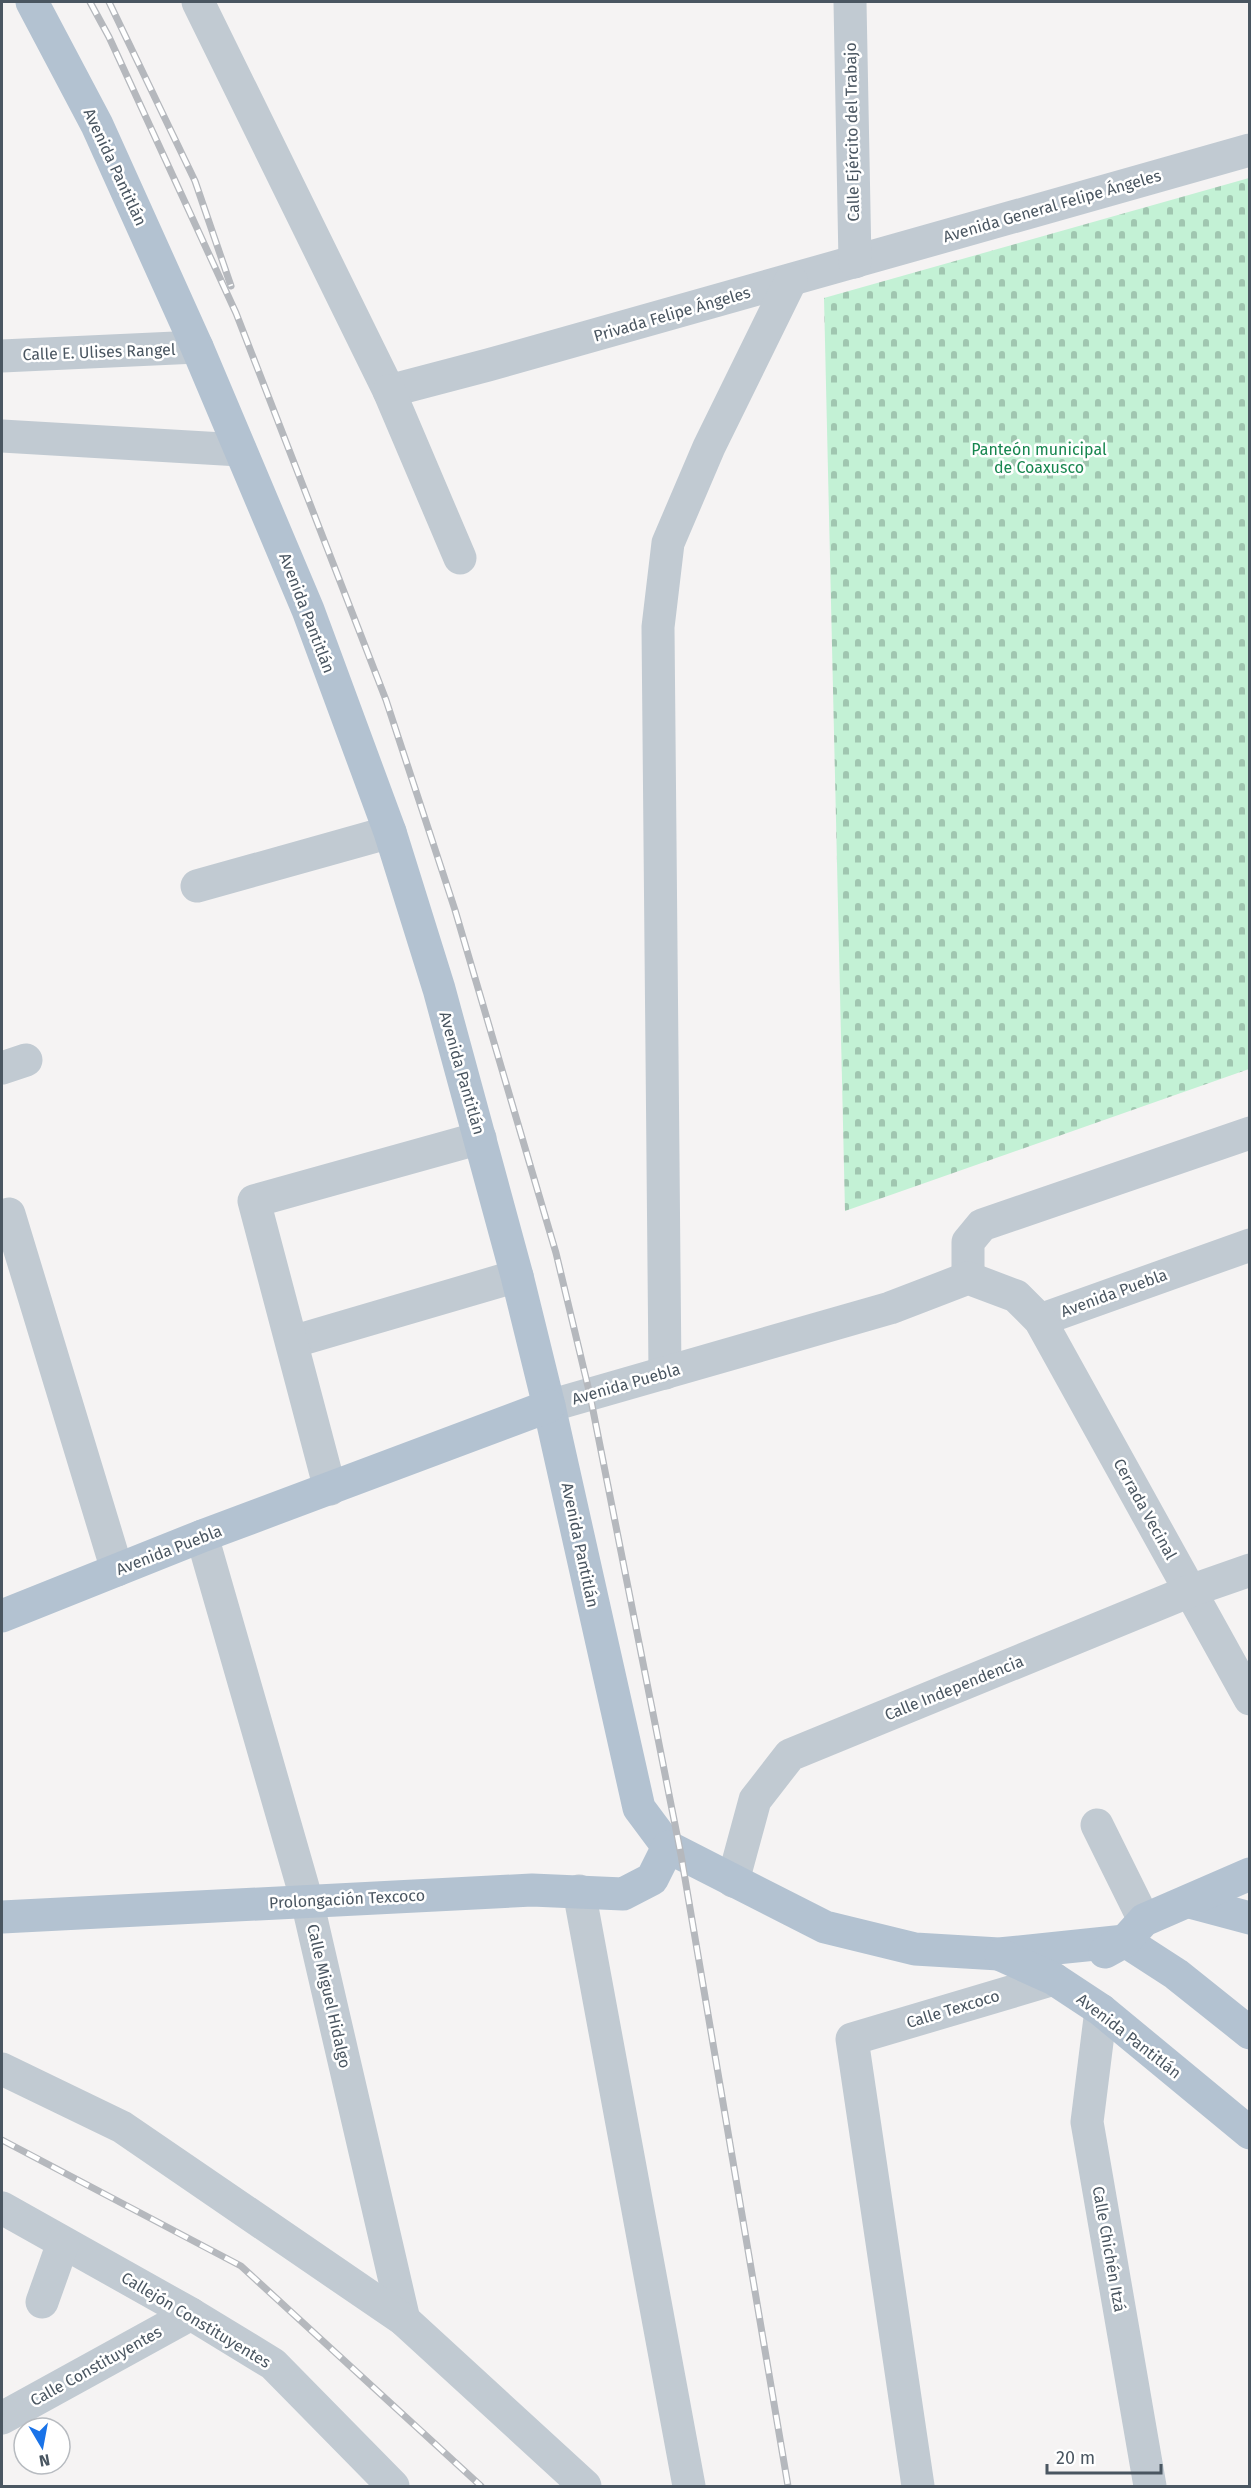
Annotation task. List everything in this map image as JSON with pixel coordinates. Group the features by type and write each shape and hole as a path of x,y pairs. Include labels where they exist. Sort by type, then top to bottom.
{"main road":[{"name":"Avenida Pantitlán","path":"32,2 97,125 197,347 308,610 390,832 439,989 517,1276 549,1406 639,1808 668,1846 825,1927 915,1949 999,1954 1134,1931"},
{"name":"Avenida Puebla","path":"2,1616 202,1536 549,1406"},
{"name":"Prolongación Texcoco","path":"2,1917 532,1890 622,1894 652,1879 668,1846"},
{"path":"1054,1979 1134,1931 1250,1874"},
{"path":"1190,1902 1250,1918"},
{"path":"1134,1931 1176,1974 1250,2033"},
{"name":"Avenida Pantitlán","path":"999,1954 1054,1979 1101,2010 1250,2133"}],"street":[{"path":"198,2 389,391 460,558"},
{"name":"Calle Ejército del Trabajo","path":"850,2 855,262"},
{"name":"Avenida General Felipe Ángeles","path":"855,262 1250,150"},
{"name":"Privada Felipe Ángeles","path":"389,391 488,366 855,262"},
{"path":"665,1373 658,638 668,543 709,447 791,280"},
{"name":"Calle E. Ulises Rangel","path":"2,356 197,347"},
{"path":"2,436 240,450"},
{"path":"197,886 390,832"},
{"path":"968,1278 968,1242 982,1225 1250,1133"},
{"path":"330,1489 254,1201 480,1138"},
{"path":"9,1214 117,1570"},
{"name":"Avenida Puebla","path":"549,1406 890,1308 968,1278 1016,1296 1040,1320 1250,1245"},
{"path":"292,1342 517,1276"},
{"name":"Cerrada Vecinal","path":"1040,1320 1250,1699"},
{"name":"Calle Miguel Hidalgo","path":"202,1536 307,1901 404,2320"},
{"name":"Calle Independencia","path":"732,1881 755,1800 790,1755 1190,1591 1250,1570"},
{"path":"1098,1825 1134,1931"},
{"path":"579,1891 689,2487"},
{"name":"Calle Texcoco","path":"918,2487 852,2039 1054,1979"},
{"name":"Calle Chichén Itzá","path":"1101,2010 1087,2122 1150,2487"},
{"path":"2,2069 122,2127 404,2320 585,2487"},
{"name":"Callejón Constituyentes","path":"2,2208 191,2314 273,2364 393,2487"},
{"path":"42,2302 63,2243"},
{"name":"Calle Constituyentes","path":"2,2418 191,2314"}],"green space":[{"name":"Panteón municipal de Coaxusco","path":"1249,178 1249,1069 845,1211 824,298"}],"railway":[{"path":"90,2 109,37 236,313 386,700 455,910 556,1253 590,1395 681,1855 788,2486"},
{"path":"109,2 195,181 231,286"},
{"path":"2,2140 241,2266 481,2486"}]}
